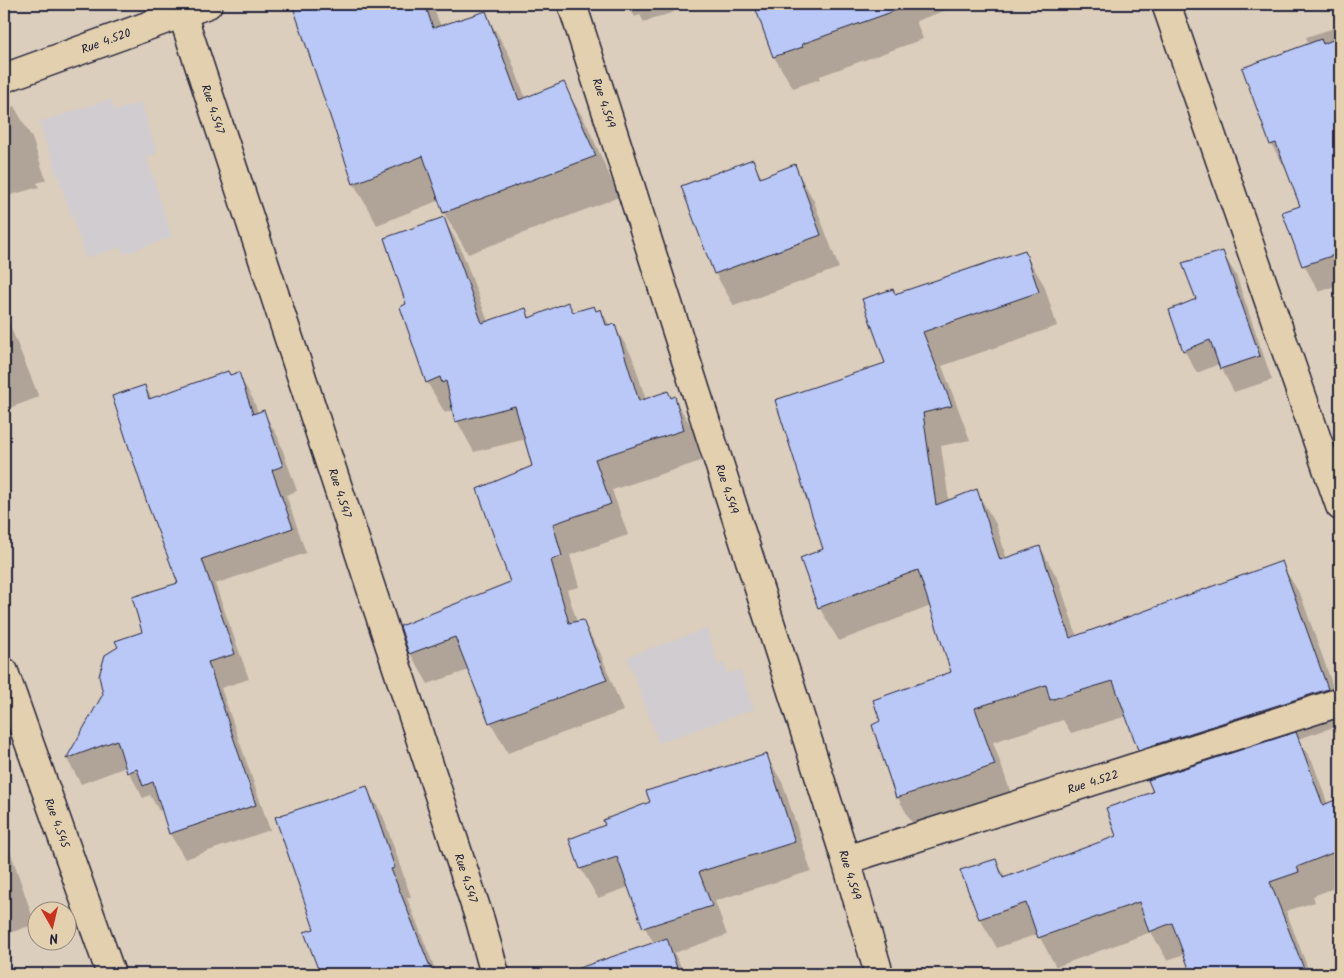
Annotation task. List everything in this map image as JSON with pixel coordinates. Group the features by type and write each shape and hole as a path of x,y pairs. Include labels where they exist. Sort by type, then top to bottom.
{"street":[{"name":"Rue 4.520","path":"4,78 208,4"},
{"name":"Rue 4.549","path":"572,4 846,860 879,974"},
{"path":"1166,4 1340,506"},
{"name":"Rue 4.547","path":"182,14 474,902 495,974"},
{"name":"Rue 4.545","path":"4,672 111,974"},
{"name":"Rue 4.522","path":"846,860 1340,702"}],"shaded area":[{"path":"111,99 115,111 141,102 157,153 147,158 172,237 124,254 121,247 86,258 39,122"},
{"path":"707,628 718,665 725,663 728,674 740,670 754,709 659,743 627,657"}],"building":[{"path":"292,4 425,4 433,28 486,11 519,100 564,82 596,156 443,213 423,156 353,184"},
{"path":"754,4 902,4 903,8 802,44 803,47 773,57"},
{"path":"1340,37 1340,253 1302,266 1282,212 1300,206 1276,143 1270,145 1242,68 1321,39 1323,44"},
{"path":"753,159 760,178 795,164 821,235 714,274 681,186"},
{"path":"444,217 482,323 526,308 529,318 568,302 573,312 594,306 596,311 601,309 606,325 615,324 639,401 668,391 671,398 675,396 684,430 595,459 611,504 553,524 562,556 551,560 569,623 583,620 607,680 489,723 455,637 409,654 400,626 510,582 477,489 532,466 515,406 455,422 446,381 442,383 440,377 426,383 400,307 406,304 384,238"},
{"path":"1025,250 1039,292 923,332 952,406 923,413 936,505 977,489 1000,560 1040,546 1070,638 1282,561 1328,689 1138,750 1113,681 1050,700 1046,685 975,708 995,765 896,798 872,725 880,721 873,700 951,672 918,570 818,608 800,558 823,549 775,400 885,363 862,299 893,289 895,294"},
{"path":"1223,251 1260,356 1220,369 1210,340 1183,351 1169,310 1196,299 1182,263"},
{"path":"228,371 230,375 239,372 253,414 264,410 283,466 272,470 293,528 202,559 235,654 208,662 256,805 169,834 153,782 143,786 137,769 127,773 117,740 66,759 103,694 99,676 105,655 118,647 115,641 142,632 132,597 178,583 148,506 112,396 145,385 149,399"},
{"path":"1296,732 1323,805 1340,798 1340,850 1297,867 1299,872 1270,882 1306,974 1191,974 1172,923 1149,932 1139,902 1038,938 1026,903 979,919 960,870 996,859 1003,878 1116,836 1106,808 1153,792 1148,780"},
{"path":"767,754 795,842 699,872 712,906 643,928 617,857 580,869 569,839 605,825 603,820 650,802 646,791"},
{"path":"367,786 395,868 391,869 433,974 320,974 304,932 314,929 275,817"},
{"path":"667,938 679,974 577,974 576,969"}]}
